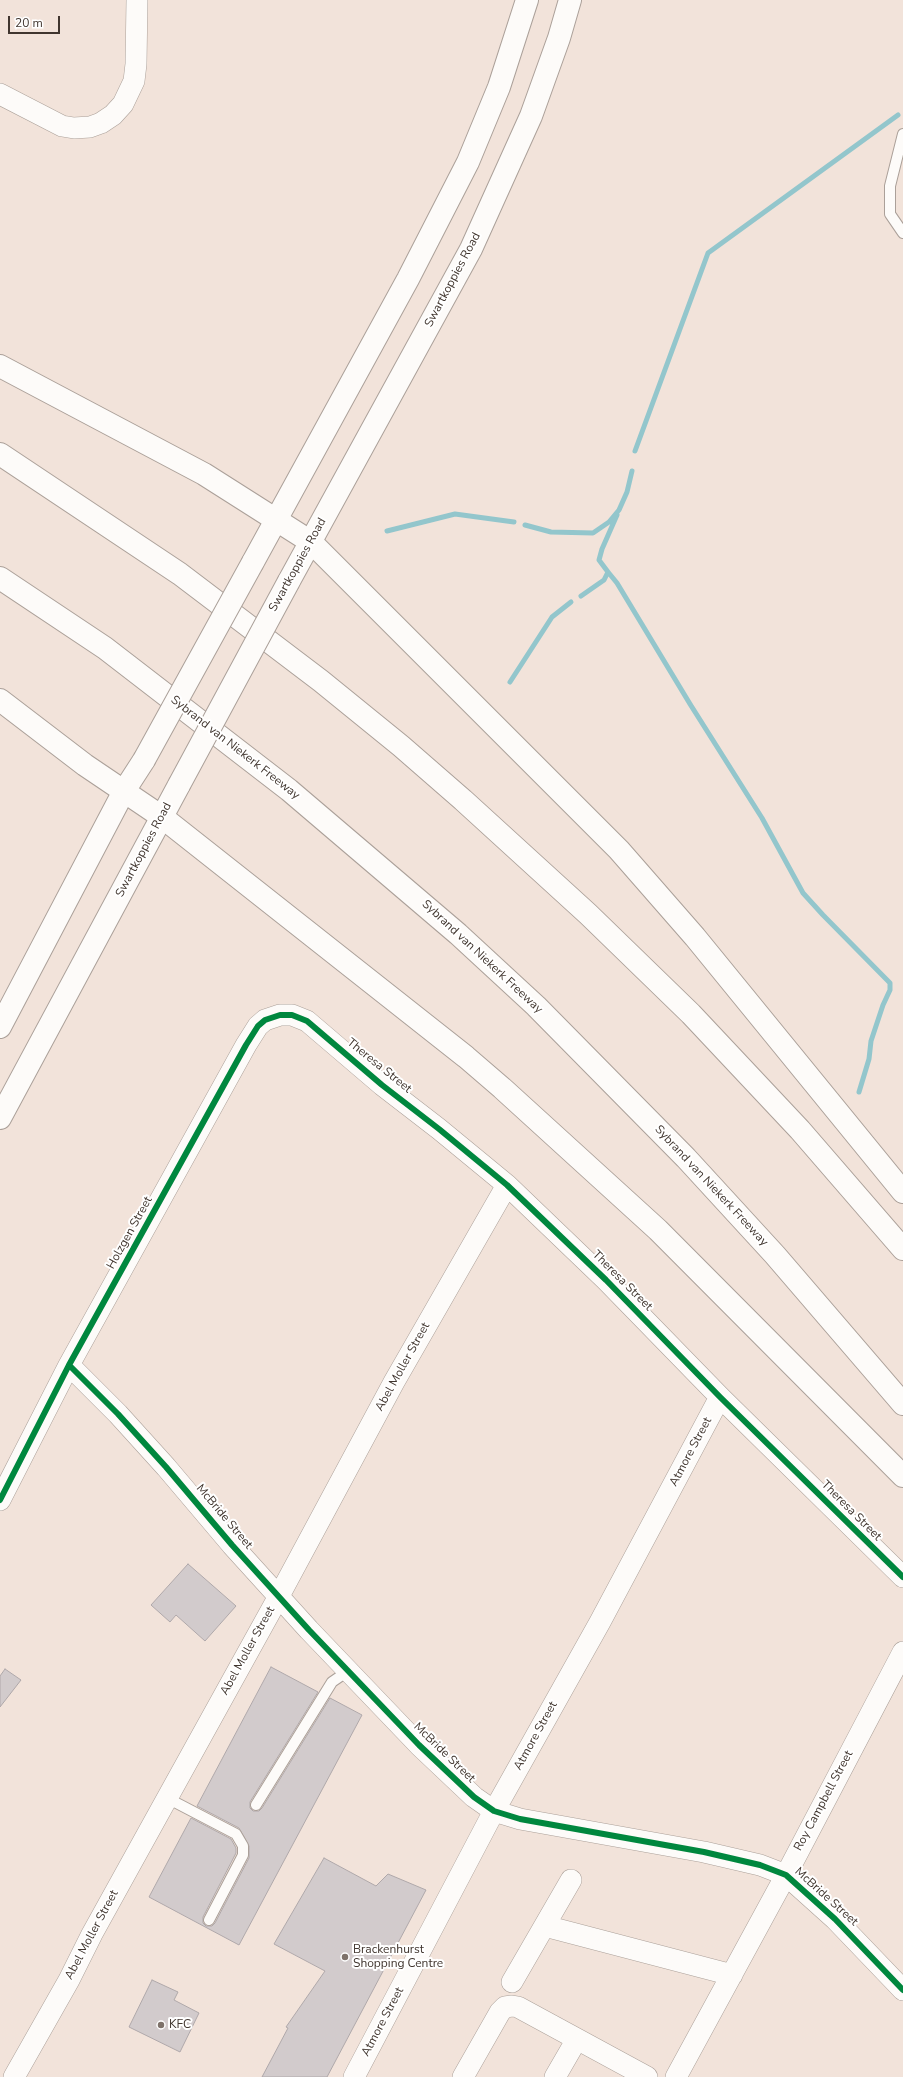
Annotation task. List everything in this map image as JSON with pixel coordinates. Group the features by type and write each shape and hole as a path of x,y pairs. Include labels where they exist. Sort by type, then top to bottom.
{"main road":[{"path":"0,1027 124,791 144,760 408,279 468,162 498,87 527,0"},
{"name":"Swartkoppies Road","path":"0,1118 289,581 474,242 531,116 559,38 570,0"},
{"path":"0,366 204,474 311,542 618,850 695,937 903,1192"},
{"path":"0,454 180,574 321,681 401,746 463,800 588,914 691,1014 800,1130 903,1249"},
{"name":"Sybrand van Niekerk Freeway","path":"0,578 105,648 289,790 389,872 463,939 536,1006 686,1158 775,1255 903,1404"},
{"path":"0,700 85,765 162,817 466,1058 507,1093 663,1234 903,1476"}],"street":[{"path":"0,94 62,126 74,128 90,126 101,123 113,115 123,104 134,81 136,64 137,0"},
{"name":"Holzgen Street","path":"0,1500 69,1366 258,1026 265,1020 280,1015 292,1015 307,1021"},
{"name":"Theresa Street","path":"307,1021 382,1085 439,1128 507,1185 606,1280 720,1397 903,1577"},
{"name":"Abel Moller Street","path":"14,2077 69,1980 92,1934 279,1596 394,1382 507,1185"},
{"name":"McBride Street","path":"69,1366 118,1414 198,1504 232,1545 348,1671 450,1775 474,1797 494,1811 568,1829 704,1852 760,1865 786,1875 835,1918 903,1990"},
{"name":"Atmore Street","path":"354,2077 447,1904 494,1811 600,1622 720,1397"},
{"name":"Roy Campbell Street","path":"676,2077 786,1875 903,1652"},
{"path":"512,1982 571,1880"},
{"path":"544,1926 732,1975"},
{"path":"463,2077 500,2012 505,2007 512,2006 518,2007 647,2077"},
{"path":"555,2077 577,2039"}],"lane":[{"path":"903,134 890,186 890,214 903,233"},
{"path":"256,1805 332,1682 348,1671"},
{"path":"167,1798 236,1834 243,1846 243,1855 209,1920"}],"building":[{"path":"188,1564 236,1606 205,1641 176,1615 170,1622 151,1605"},
{"path":"271,1667 318,1692 250,1802 250,1808 253,1811 259,1811 262,1808 330,1698 362,1715 239,1945 149,1897 191,1818 231,1839 236,1848 236,1853 203,1917 203,1923 206,1926 212,1926 215,1923 249,1858 249,1846 239,1828 197,1806"},
{"path":"5,1669 21,1680 0,1707 0,1676"},
{"name":"Brackenhurst Shopping Centre","path":"324,1858 376,1886 388,1874 426,1890 327,2077 262,2077 288,2028 286,2027 325,1971 274,1944"},
{"path":"152,1980 178,1992 174,2000 199,2013 180,2052 129,2027"}],"waterway":[{"path":"635,451 708,253 898,115"},
{"path":"525,525 551,532 593,533 609,522 619,510 627,492 632,471"},
{"path":"387,531 455,514 514,522"},
{"path":"581,596 604,580 608,572 599,560 602,549 617,515"},
{"path":"608,572 617,583 690,704 762,818 803,893 890,983 890,990 883,1005 871,1041 869,1059 859,1092"},
{"path":"510,682 552,617 571,602"}],"cycle path":[{"path":"0,1500 69,1365 246,1045 258,1026 265,1020 280,1015 292,1015 307,1021 382,1085 439,1129 507,1185 606,1280 720,1397 903,1577"},
{"path":"69,1365 118,1414 166,1467 232,1545 309,1630 419,1745 474,1797 494,1811 520,1819 704,1852 760,1865 786,1875 835,1919 903,1990"}],"place":[{"name":"Brackenhurst Shopping Centre","path":"345,1957"},
{"name":"KFC","path":"161,2025"}]}
